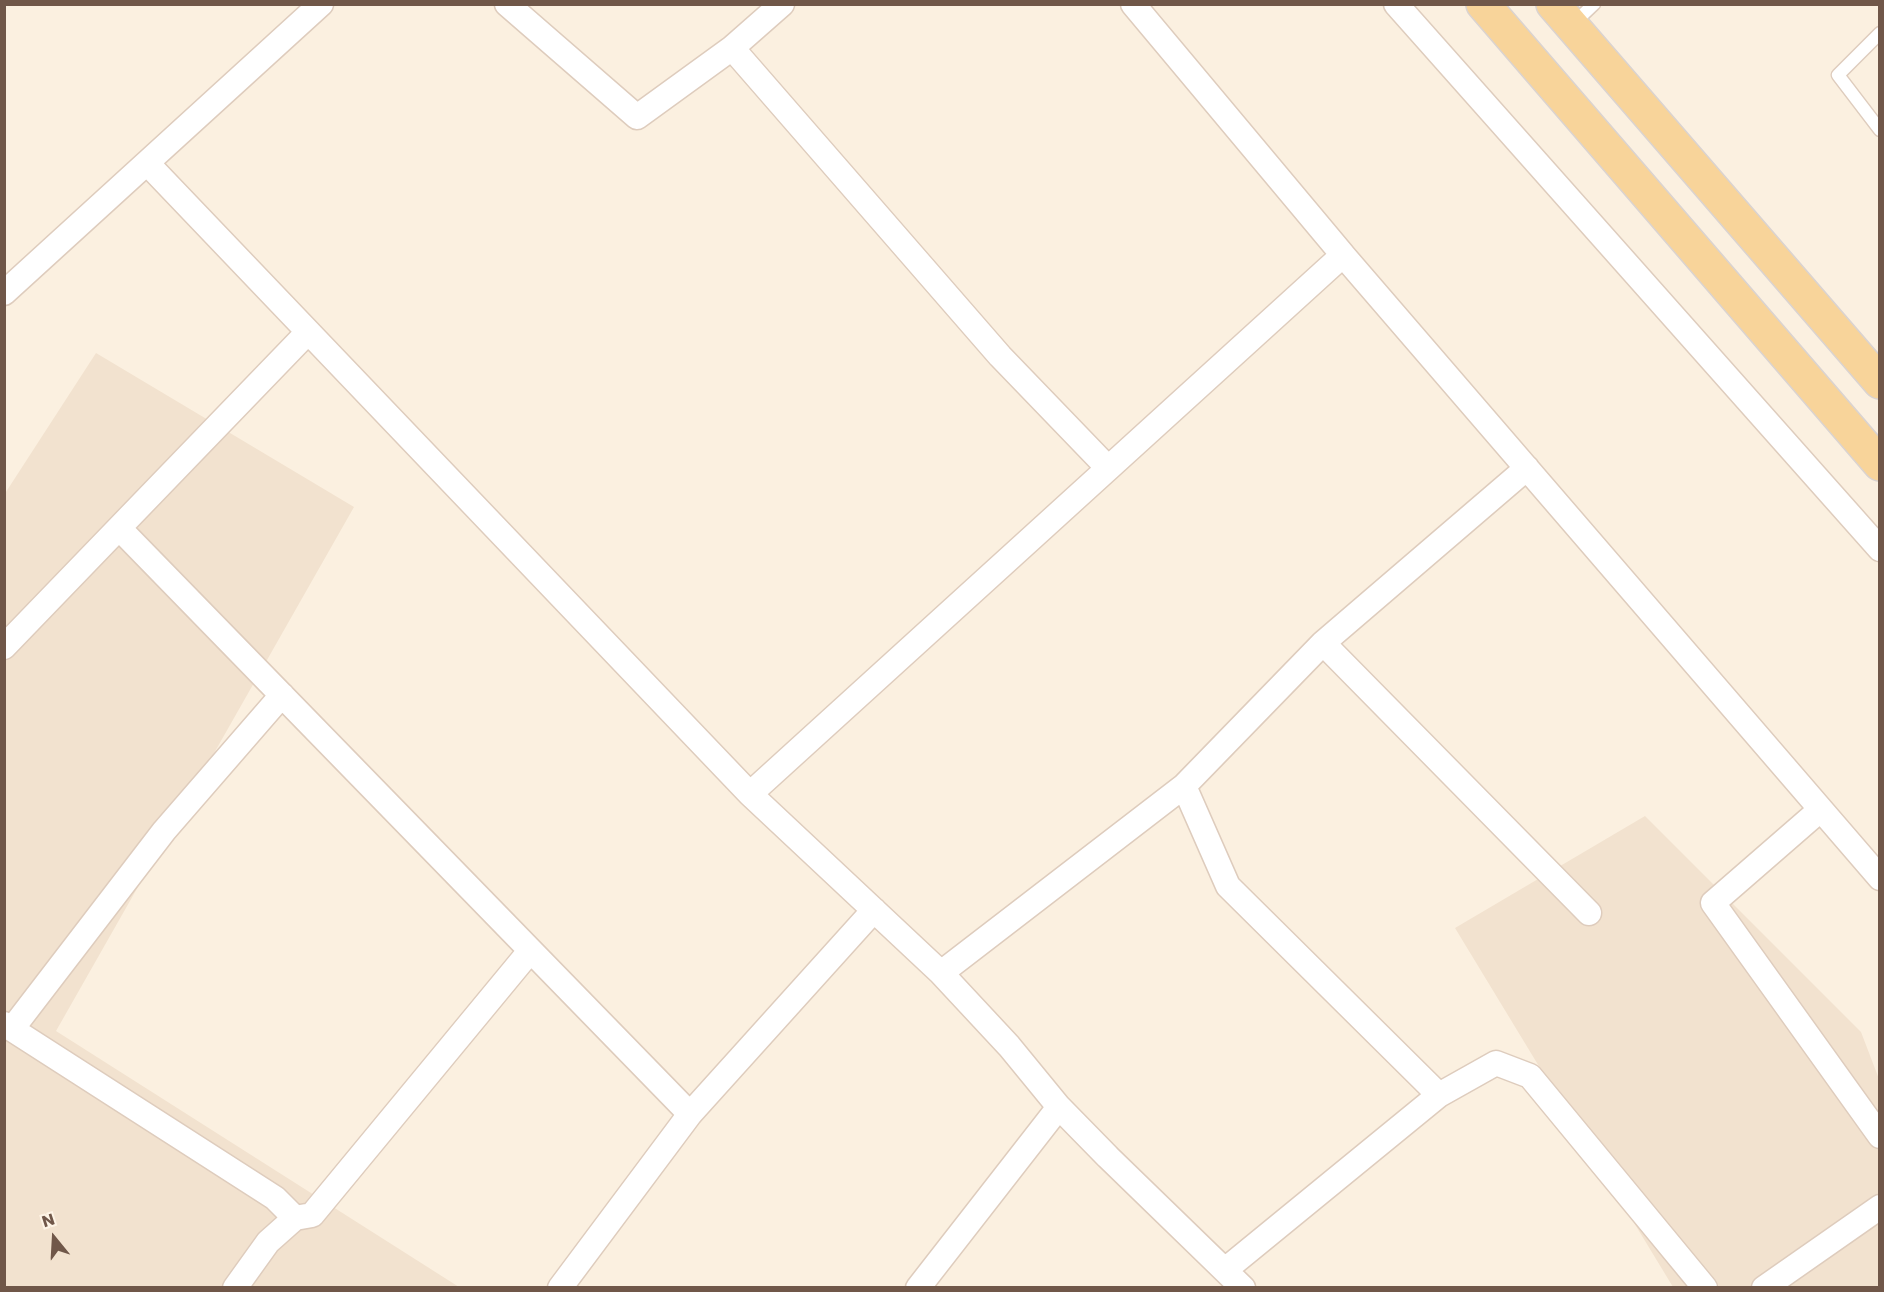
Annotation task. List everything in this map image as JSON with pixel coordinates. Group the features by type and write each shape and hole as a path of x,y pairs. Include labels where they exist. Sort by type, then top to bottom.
{"main road":[{"path":"1483,4 1880,464"},
{"path":"1572,12 1880,382"}],"street":[{"path":"507,4 637,117 732,48 782,4"},
{"path":"1132,4 1343,255 1880,878"},
{"path":"1396,4 1880,549"},
{"path":"4,293 314,7"},
{"path":"732,48 1000,356 1108,468"},
{"path":"147,163 750,794 941,973 1009,1046 1059,1107 1243,1287"},
{"path":"750,794 1343,255"},
{"path":"4,647 308,332"},
{"path":"941,973 1184,786 1323,644 1527,468"},
{"path":"118,528 690,1114"},
{"path":"1323,644 1589,913"},
{"path":"282,695 164,831 8,1027 275,1198 295,1218"},
{"path":"1184,786 1228,886 1439,1095"},
{"path":"1820,810 1713,903 1880,1136"},
{"path":"560,1287 690,1114 874,910"},
{"path":"235,1287 268,1242 295,1218 312,1215 530,951"},
{"path":"1225,1270 1439,1095 1496,1063 1530,1076 1705,1287"},
{"path":"918,1287 1059,1107"},
{"path":"1764,1287 1880,1207"}],"lane":[{"path":"1880,33 1838,75 1880,130"}],"shaded area":[{"path":"96,353 354,507 56,1031 459,1287 5,1287 4,495"},
{"path":"1645,816 1861,1032 1879,1079 1879,1287 1673,1287 1455,928"}]}
